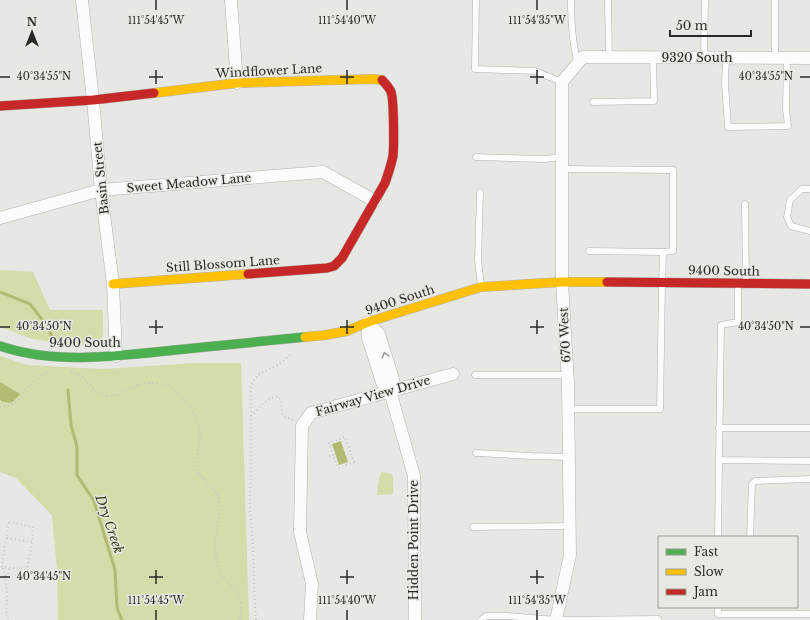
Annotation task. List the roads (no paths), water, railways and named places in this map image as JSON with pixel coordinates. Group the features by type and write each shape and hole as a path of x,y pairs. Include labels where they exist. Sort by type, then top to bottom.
{"street":[{"name":"Basin Street","path":"82,0 101,190 113,284 116,356"},
{"path":"231,0 237,83"},
{"name":"9320 South","path":"580,60 609,57 810,58"},
{"path":"562,82 580,60"},
{"name":"Windflower Lane","path":"0,106 93,100 237,83 372,79 382,80 392,93 393,102 393,154 390,170 385,183 342,258 334,266"},
{"name":"670 West","path":"556,620 570,555 568,409 562,282 562,82"},
{"name":"Sweet Meadow Lane","path":"0,218 101,190 323,172 375,201"},
{"name":"Still Blossom Lane","path":"113,284 327,268 334,266"},
{"name":"9400 South","path":"0,346 15,351 54,357 116,356 326,335 347,331 368,322 440,299 481,288 562,282 810,284"},
{"name":"Hidden Point Drive","path":"368,322 368,338 382,382 390,391 414,476 414,620"},
{"name":"Fairway View Drive","path":"310,620 312,584 300,532 302,426 311,413 453,374"}],"lane":[{"path":"476,0 475,70 535,71 562,82"},
{"path":"571,0 574,51 580,60"},
{"path":"704,58 705,0"},
{"path":"726,58 728,127 788,126 775,0"},
{"path":"608,2 609,57"},
{"path":"593,102 654,101 653,57"},
{"path":"476,157 545,159 562,163 673,170 673,252 588,251"},
{"path":"810,189 802,189 790,200 787,217 791,226 810,231"},
{"path":"480,192 478,260 481,288"},
{"path":"718,536 721,325 738,322 742,284 745,204"},
{"path":"568,409 660,409 663,252"},
{"path":"475,375 567,375"},
{"path":"719,428 810,428"},
{"path":"476,453 569,457"},
{"path":"719,460 810,461"},
{"path":"750,536 752,484 755,481 810,479"},
{"path":"473,527 570,526"},
{"path":"718,608 718,614 749,610 810,614"},
{"path":"481,620 486,616 556,620 658,619"}],"waterway":[{"name":"Dry Creek","path":"0,292 30,304 44,322 53,338"},
{"name":"Dry Creek","path":"68,390 71,425 77,447 77,475 94,501 115,570 117,608 122,620"}]}
